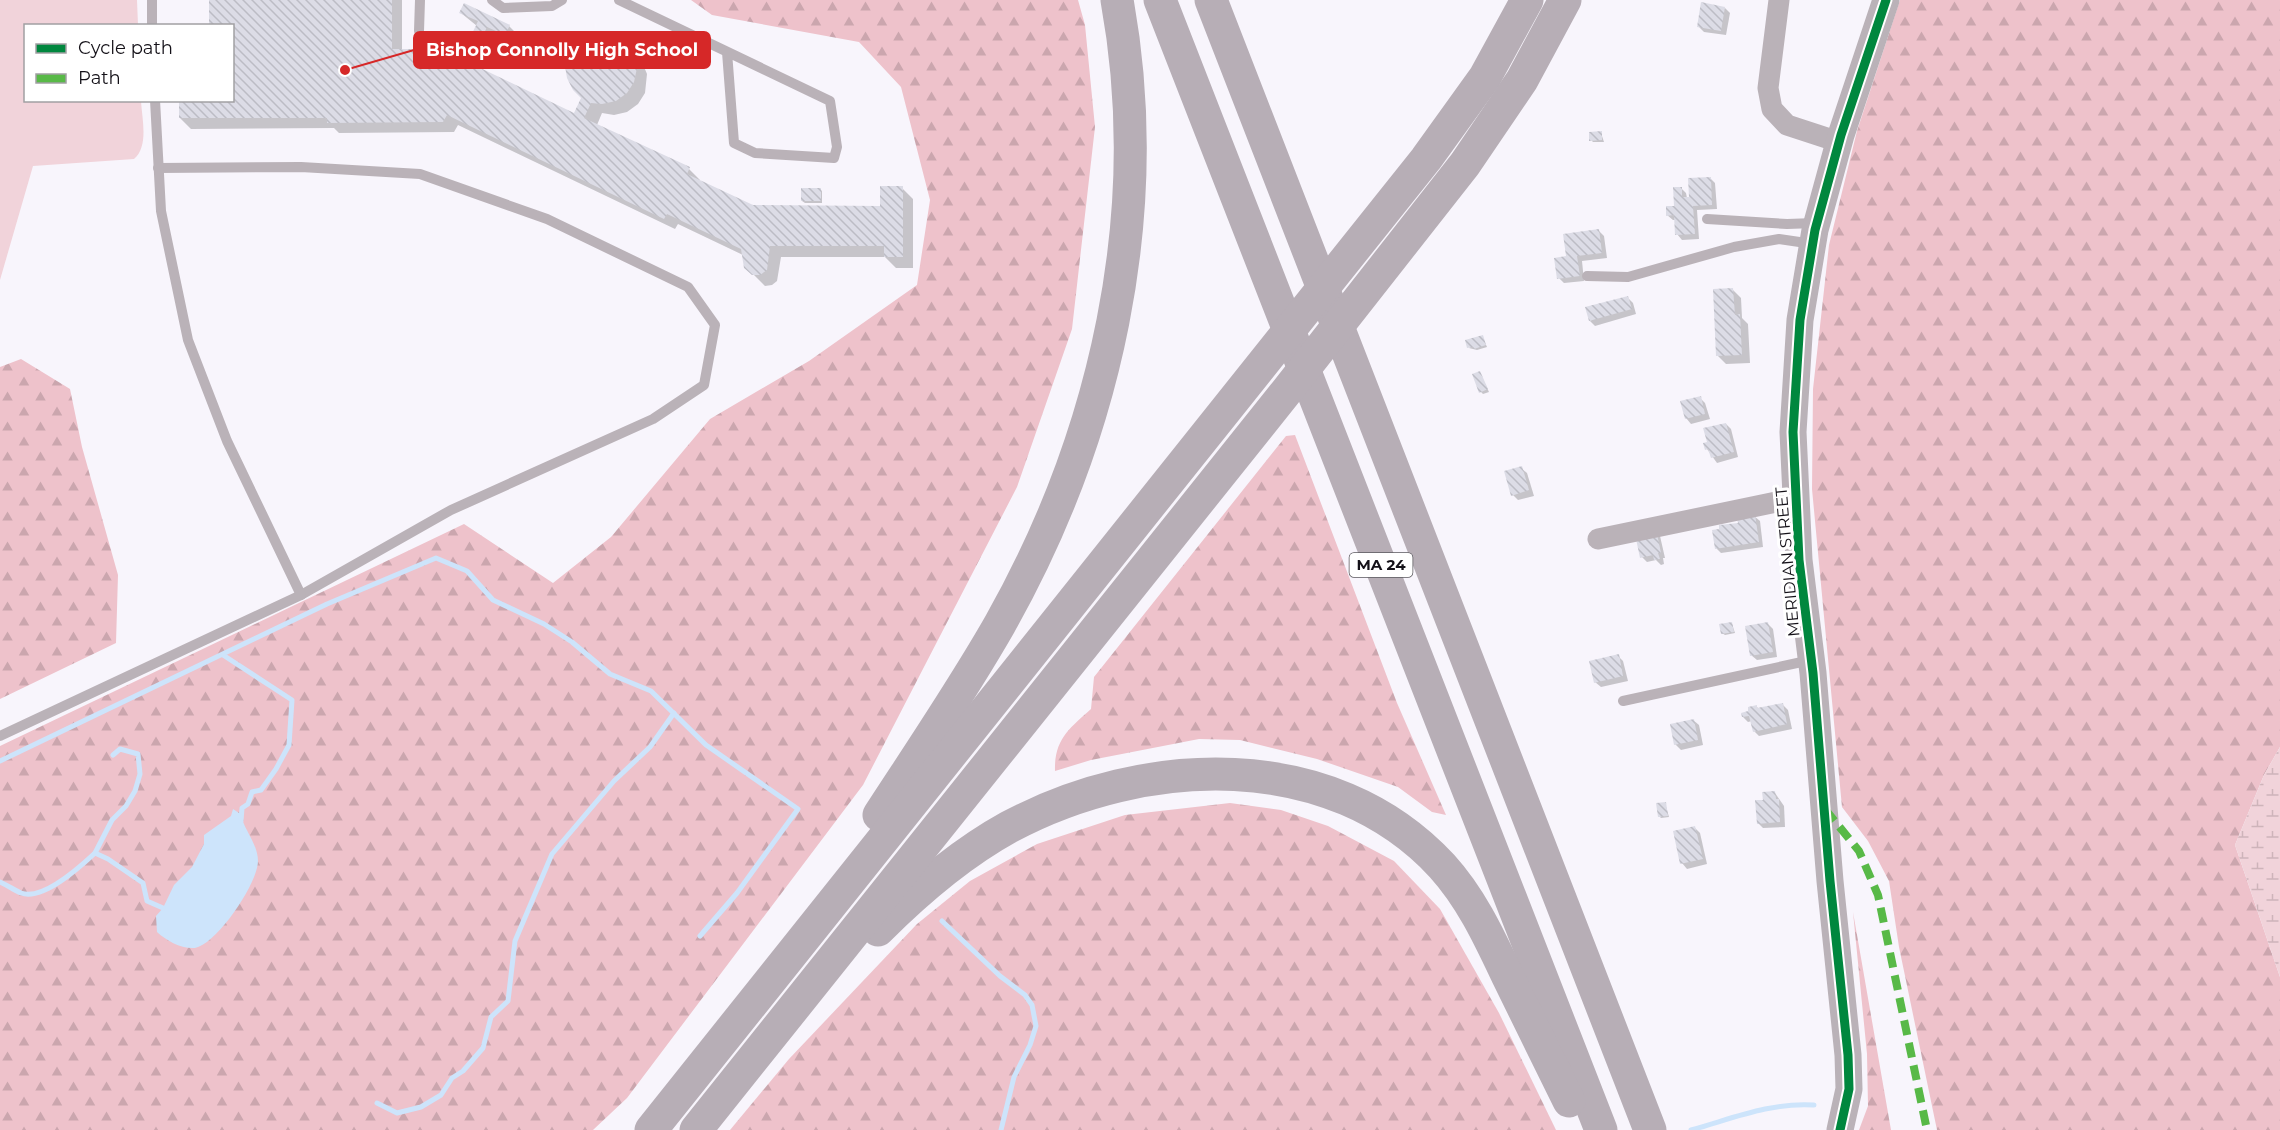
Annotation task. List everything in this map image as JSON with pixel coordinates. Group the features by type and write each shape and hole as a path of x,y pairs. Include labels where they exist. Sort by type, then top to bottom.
{"highway":[{"path":"773,978 967,679 1000,623 1045,534 1078,452 1108,346 1120,281 1128,217 1130,117 1125,51 1117,0"},
{"name":"MA 24","path":"1160,0 1601,1130"},
{"name":"MA 24","path":"1211,0 1650,1130"},
{"path":"651,1130 1272,354 1467,105 1502,49 1527,0"},
{"path":"696,1130 1286,392 1485,136 1522,80 1565,0"},
{"path":"736,1080 910,899 952,864 995,836 1040,813 1102,790 1169,776 1235,773 1285,780 1342,798 1395,826 1434,858 1452,877 1478,915 1583,1130"}],"street":[{"path":"1779,0 1768,88 1772,109 1787,125 1839,142"},
{"name":"MERIDIAN STREET","path":"1840,1130 1847,1105 1849,1074 1811,660 1799,560 1793,432 1800,320 1815,234 1839,142 1886,0"},
{"path":"1598,539 1796,498"}],"lane":[{"path":"152,0 152,24"},
{"path":"419,31 420,0"},
{"path":"492,0 503,8 552,6 562,0"},
{"path":"619,0 830,100 837,147 834,158 754,153 734,143 727,52"},
{"path":"155,102 161,211 188,339 227,441 301,595"},
{"path":"0,736 301,595 451,510 653,419 704,385 715,325 688,287 547,219 420,174 301,167 158,168"},
{"path":"1707,219 1787,224 1815,234"},
{"path":"1587,276 1628,277 1734,247 1815,234"},
{"path":"1623,701 1811,660"}],"green space":[{"path":"0,0 137,0 138,24 24,24 24,102 141,102 144,132 142,147 134,159 33,166 0,280"},
{"path":"691,0 1078,0 1085,25 1095,127 1072,329 1017,487 863,785 627,1098 593,1130 0,1130 0,746 464,524 553,583 611,537 710,419 809,361 917,285 930,200 901,87 859,42 712,15"},
{"path":"1900,0 2280,0 2280,747 2264,775 2235,845 2280,977 2280,1130 1937,1130 1899,947 1889,881 1868,841 1842,807 1812,489 1813,389 1829,245 1857,131"},
{"path":"21,359 70,389 82,447 118,575 116,643 0,699 0,367"},
{"path":"1295,435 1397,703 1446,815 1432,812 1398,787 1317,759 1240,740 1199,739 1091,760 1055,771 1055,760 1060,742 1091,709 1094,677 1286,436"},
{"path":"2280,747 2280,977 2235,845 2264,775"},
{"path":"1230,803 1281,810 1328,826 1394,861 1440,909 1499,1013 1556,1130 730,1130 789,1059 917,924 970,881 1037,844 1125,815"},
{"path":"1853,912 1891,1130 1859,1130 1868,1106 1867,1054"}],"water":[{"path":"233,809 242,815 257,854 256,871 251,883 225,925 204,944 190,948 174,944 157,932 156,916 163,908 174,885 192,867 204,844 204,835 231,816"}],"building":[{"path":"209,0 392,0 392,49 439,49 460,59 478,21 459,13 464,3 510,25 505,35 487,27 470,63 574,113 581,98 573,90 567,78 565,66 569,53 577,42 587,36 601,33 614,36 626,43 634,54 637,68 634,82 627,93 616,101 602,104 591,103 584,118 690,167 687,174 753,205 880,206 880,186 903,186 903,257 884,257 884,246 770,246 767,270 760,275 752,275 744,268 741,249 667,214 664,219 447,115 443,122 327,123 327,118 179,118 179,102 234,102 234,24 209,24"},
{"path":"1701,2 1725,7 1721,31 1697,27"},
{"path":"1602,131 1602,140 1589,141 1589,132"},
{"path":"1711,177 1712,205 1693,206 1695,234 1675,235 1674,215 1666,216 1666,206 1674,206 1673,187 1682,187 1682,197 1689,197 1688,178"},
{"path":"801,188 821,188 821,201 801,201"},
{"path":"1599,229 1602,253 1577,256 1580,276 1557,279 1554,258 1566,256 1563,234"},
{"path":"1733,288 1735,315 1740,314 1742,355 1716,356 1713,289"},
{"path":"1628,296 1632,309 1589,321 1585,307"},
{"path":"1483,335 1486,345 1474,349 1473,347 1467,348 1465,340"},
{"path":"1480,371 1488,389 1479,393 1472,374"},
{"path":"1701,396 1705,414 1685,419 1680,401"},
{"path":"1726,423 1734,452 1711,458 1703,443 1707,442 1703,428"},
{"path":"1522,466 1529,490 1511,496 1504,471"},
{"path":"1755,514 1759,542 1715,549 1712,530 1719,529 1719,525 1738,523 1737,517"},
{"path":"1656,529 1660,559 1654,560 1653,555 1640,558 1635,534"},
{"path":"1732,622 1734,632 1721,634 1719,624"},
{"path":"1768,622 1773,652 1750,656 1745,626"},
{"path":"1619,654 1623,676 1594,683 1589,661"},
{"path":"1783,703 1787,724 1753,732 1749,716 1742,717 1741,713 1748,711 1748,707 1757,705 1757,708"},
{"path":"1694,719 1698,740 1674,745 1670,724"},
{"path":"1775,791 1776,799 1779,799 1780,822 1757,824 1755,800 1763,800 1762,792"},
{"path":"1666,802 1668,816 1658,817 1656,803"},
{"path":"1695,826 1703,859 1680,864 1673,831"}],"waterway":[{"path":"0,761 327,604 436,558 467,571 493,600 544,624 572,642 610,674 651,691 706,745 798,809 737,893 700,936"},
{"path":"223,655 292,700 289,745 261,790 252,792 248,804 242,808 241,821"},
{"path":"377,1103 397,1113 421,1107 441,1095 452,1078 463,1071 483,1048 491,1017 508,1001 515,941 552,854 614,781 650,747 674,713"},
{"path":"95,853 112,820 126,806 135,791 140,774 138,754 120,749 113,755"},
{"path":"0,882 21,893 40,892 61,881 95,853 108,859 143,883 147,901 163,908"},
{"path":"942,921 1000,976 1025,995 1032,1005 1036,1026 1030,1045 1014,1077 1001,1130"},
{"path":"1691,1130 1767,1109 1814,1105"}],"marked path":[{"path":"1825,809 1859,851 1878,895 1927,1130"}],"cycle path":[{"path":"1840,1130 1849,1089 1848,1055 1830,881 1813,673 1799,560 1793,432 1800,320 1815,230 1841,135 1886,0"}],"place":[{"name":"Bishop Connolly High School","path":"345,70"}]}
